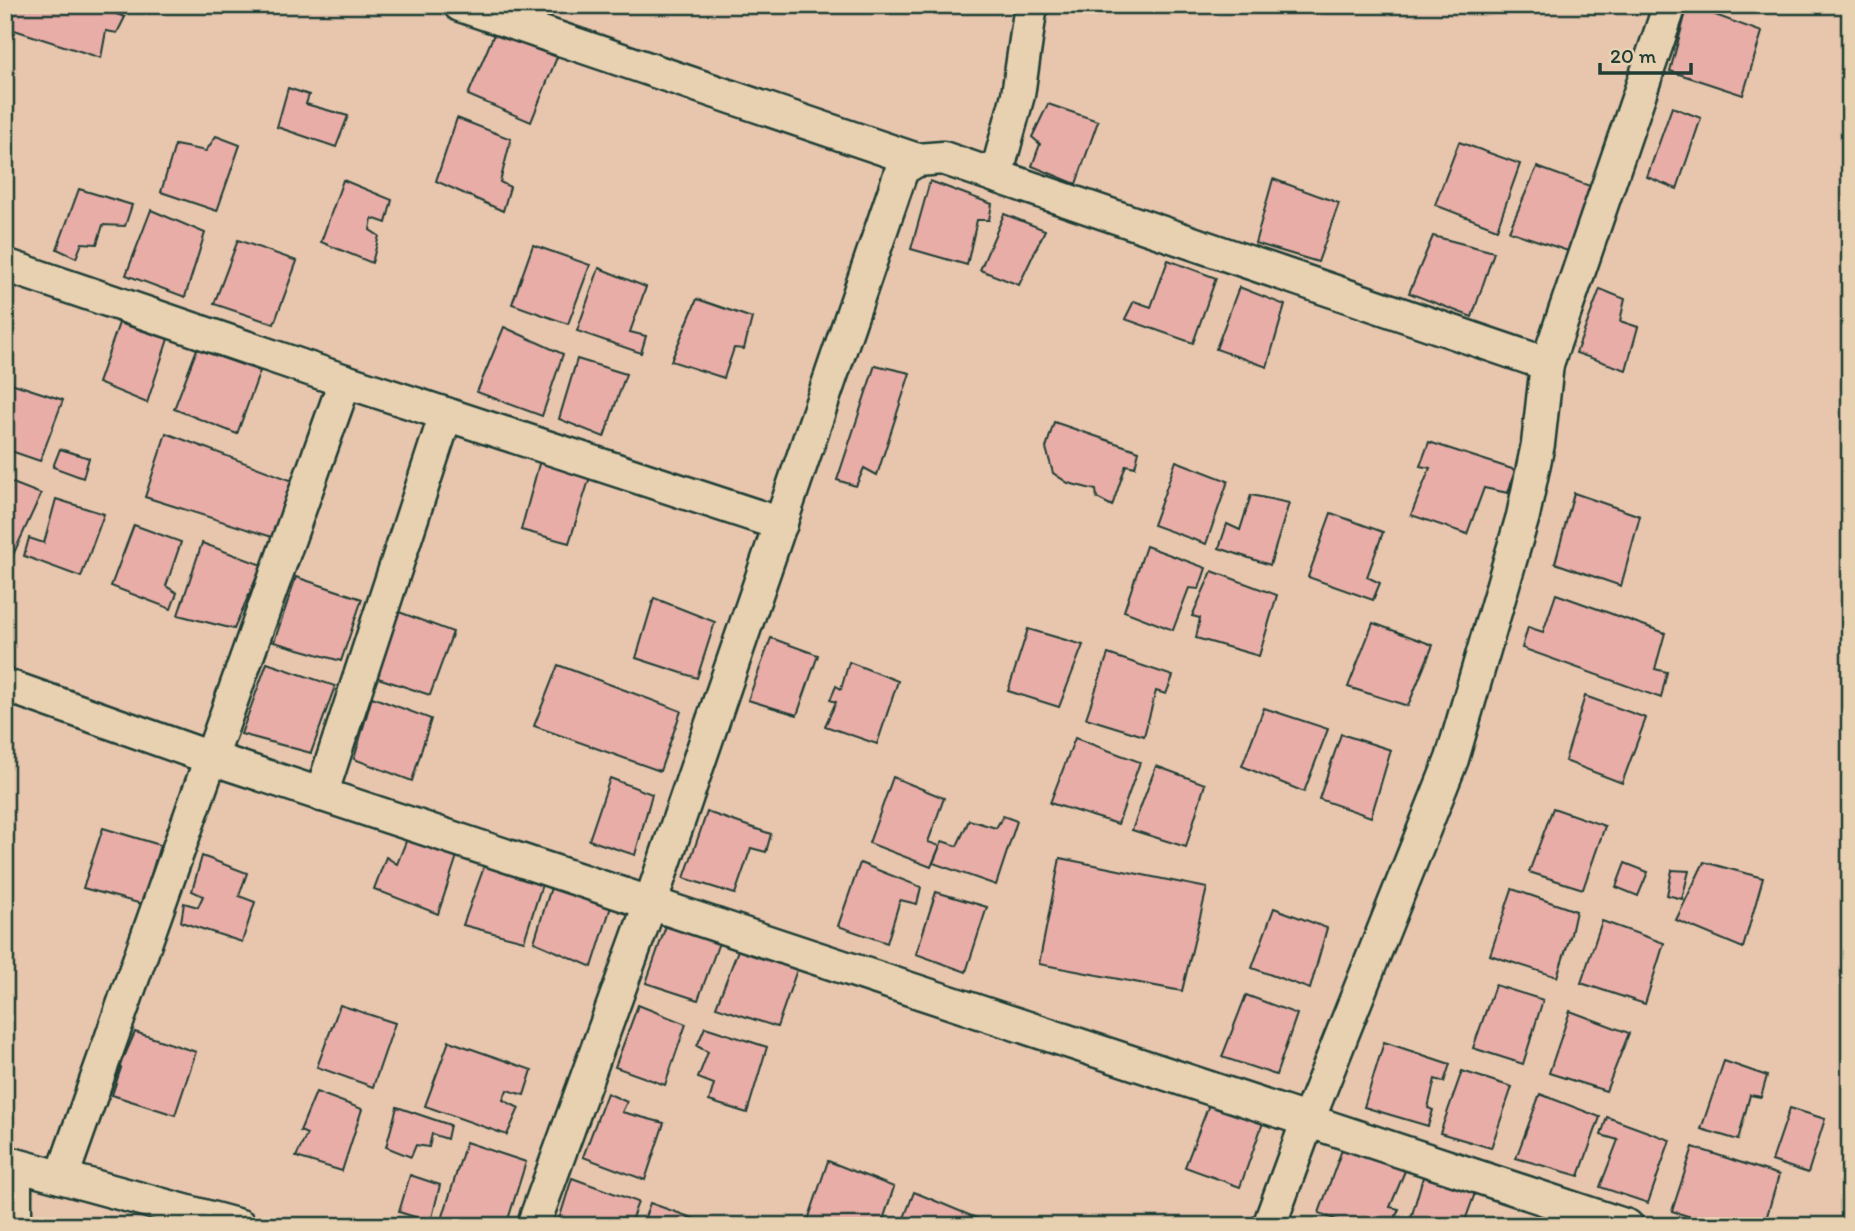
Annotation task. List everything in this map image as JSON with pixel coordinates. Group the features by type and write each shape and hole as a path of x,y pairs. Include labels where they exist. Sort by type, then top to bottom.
{"street":[{"path":"460,5 917,160 943,158 1547,364"},
{"path":"996,176 1018,95 1031,5"},
{"path":"1269,1226 1452,759 1523,516 1538,444 1547,364 1670,5"},
{"path":"533,1226 650,904 902,169 917,160"},
{"path":"5,265 345,381 781,524"},
{"path":"62,1177 345,381"},
{"path":"321,794 446,414"},
{"path":"5,685 211,758 1627,1226"},
{"path":"15,1226 10,1163 62,1177 181,1218 240,1226"}],"building":[{"path":"5,5 120,5 116,14 125,17 117,33 106,31 101,58 5,27"},
{"path":"546,5 577,5 574,14"},
{"path":"1688,5 1762,32 1743,95 1670,71"},
{"path":"494,34 557,57 531,122 468,95"},
{"path":"288,88 309,95 306,104 348,116 336,147 277,127"},
{"path":"1048,104 1098,121 1076,184 1032,166 1040,144 1032,137"},
{"path":"1672,107 1701,118 1677,189 1647,177"},
{"path":"457,118 511,139 500,182 510,187 503,211 436,181"},
{"path":"216,136 240,145 217,211 161,192 175,145 206,151"},
{"path":"1459,142 1520,164 1497,229 1435,205"},
{"path":"1537,167 1590,186 1571,252 1509,231"},
{"path":"1273,179 1339,203 1318,262 1255,243"},
{"path":"343,180 392,200 386,223 372,218 370,230 379,236 372,263 321,242"},
{"path":"930,181 992,204 989,220 977,220 967,265 911,249"},
{"path":"79,189 132,205 125,226 103,225 97,244 82,243 76,258 57,249"},
{"path":"151,210 205,233 185,297 126,275"},
{"path":"1004,214 1045,230 1019,285 980,270"},
{"path":"1433,236 1494,252 1472,317 1409,293"},
{"path":"238,240 297,261 274,324 214,304"},
{"path":"533,245 590,265 568,324 512,304"},
{"path":"1168,260 1216,278 1193,343 1125,319 1134,301 1151,307"},
{"path":"599,268 646,287 630,332 646,336 641,353 577,331"},
{"path":"1239,287 1285,305 1267,367 1216,349"},
{"path":"1600,289 1625,299 1620,321 1638,327 1626,370 1576,353"},
{"path":"697,299 752,318 744,349 734,348 724,378 671,361"},
{"path":"119,323 168,339 147,403 98,383"},
{"path":"504,327 563,354 542,416 477,392"},
{"path":"197,349 260,371 237,434 174,409"},
{"path":"577,359 626,374 604,437 559,419"},
{"path":"875,365 910,373 877,475 864,468 856,486 837,480"},
{"path":"11,383 63,400 40,461 5,449 5,398"},
{"path":"1054,422 1139,451 1135,467 1126,465 1112,506 1097,498 1096,490 1068,483 1053,473 1046,448"},
{"path":"166,433 293,481 272,537 145,497"},
{"path":"1429,442 1515,470 1508,493 1484,488 1467,534 1411,515 1430,468 1420,466"},
{"path":"60,449 89,458 83,478 53,467"},
{"path":"540,460 590,477 569,543 521,530"},
{"path":"1176,461 1228,481 1206,544 1153,525"},
{"path":"5,480 41,494 13,555 5,552"},
{"path":"1574,493 1640,516 1621,586 1555,563"},
{"path":"1251,495 1289,503 1270,565 1219,548 1227,524 1240,530"},
{"path":"56,499 104,514 81,577 24,556 29,538 44,543"},
{"path":"1331,513 1383,532 1367,577 1380,583 1373,600 1308,577"},
{"path":"134,525 181,542 166,586 177,593 171,609 111,586"},
{"path":"202,543 262,565 234,629 178,615"},
{"path":"1146,546 1206,568 1199,589 1189,588 1173,630 1124,611"},
{"path":"1212,571 1277,595 1259,656 1196,638 1200,618 1192,616"},
{"path":"296,577 362,599 341,661 274,642"},
{"path":"1556,594 1665,633 1655,669 1667,672 1661,698 1522,648 1528,627 1543,632"},
{"path":"654,598 715,622 697,678 636,658"},
{"path":"399,612 453,632 430,695 375,677"},
{"path":"1373,623 1433,645 1408,706 1348,687"},
{"path":"1028,629 1083,645 1059,707 1008,691"},
{"path":"771,638 818,655 797,715 748,700"},
{"path":"1108,654 1173,676 1166,694 1156,691 1144,736 1086,718"},
{"path":"849,662 898,681 877,744 825,726 836,702 830,700 836,686 841,689"},
{"path":"267,663 335,686 311,753 241,734"},
{"path":"558,665 681,711 660,771 534,726"},
{"path":"1585,696 1646,718 1622,783 1565,761"},
{"path":"372,697 431,719 412,781 354,759"},
{"path":"1264,708 1328,729 1304,792 1242,766"},
{"path":"1341,734 1391,750 1371,817 1319,799"},
{"path":"1075,738 1140,762 1118,824 1050,803"},
{"path":"1156,766 1205,784 1186,847 1132,830"},
{"path":"893,777 944,798 928,842 940,846 931,867 869,843"},
{"path":"610,778 652,794 635,855 589,840"},
{"path":"1553,808 1605,826 1583,889 1529,872"},
{"path":"707,812 771,834 766,852 751,848 735,894 684,878"},
{"path":"1003,816 1017,821 996,885 933,863 942,841 957,846 969,820 996,828"},
{"path":"103,828 160,845 142,904 83,888"},
{"path":"407,839 458,853 438,914 374,889 386,857 397,864"},
{"path":"202,856 247,873 239,896 255,902 242,942 181,922 184,903 198,907 203,896 192,891"},
{"path":"488,856 544,878 524,941 463,925"},
{"path":"1060,858 1207,888 1182,991 1039,964"},
{"path":"1704,862 1763,878 1743,948 1676,920"},
{"path":"860,863 921,887 917,904 900,900 887,943 838,926"},
{"path":"1625,863 1648,872 1638,896 1616,887"},
{"path":"1672,870 1689,871 1682,899 1667,895"},
{"path":"553,881 614,897 592,967 534,942"},
{"path":"1512,889 1576,911 1557,977 1490,955"},
{"path":"936,892 987,907 966,972 916,954"},
{"path":"1274,908 1327,928 1310,989 1252,968"},
{"path":"668,920 721,937 698,1000 646,983"},
{"path":"1602,921 1664,943 1645,1004 1581,983"},
{"path":"740,945 799,964 777,1027 716,1007"},
{"path":"1495,985 1543,1000 1523,1064 1473,1048"},
{"path":"1246,995 1297,1014 1276,1075 1222,1057"},
{"path":"340,1005 395,1023 373,1087 317,1067"},
{"path":"638,1005 686,1024 665,1085 615,1067"},
{"path":"1570,1011 1629,1033 1606,1091 1549,1073"},
{"path":"705,1027 767,1047 747,1113 709,1101 714,1084 698,1078 708,1052 697,1046"},
{"path":"135,1032 196,1052 175,1115 112,1095 121,1068 117,1066 120,1055 125,1055"},
{"path":"449,1041 532,1070 524,1095 507,1090 503,1100 519,1108 507,1135 425,1106"},
{"path":"1384,1042 1450,1064 1444,1082 1435,1079 1428,1108 1433,1110 1428,1126 1364,1107"},
{"path":"1724,1061 1767,1076 1761,1097 1750,1095 1738,1140 1701,1129"},
{"path":"1462,1071 1512,1087 1491,1148 1440,1133"},
{"path":"316,1092 362,1109 342,1171 296,1157 307,1134 300,1131"},
{"path":"607,1093 627,1102 622,1112 664,1123 645,1180 583,1157"},
{"path":"1540,1094 1600,1117 1579,1176 1516,1158"},
{"path":"1210,1102 1264,1120 1240,1187 1185,1167"},
{"path":"397,1107 450,1125 447,1139 432,1134 429,1147 416,1145 411,1157 386,1147"},
{"path":"1790,1108 1825,1119 1808,1173 1772,1161"},
{"path":"1607,1117 1670,1140 1648,1203 1600,1187 1618,1140 1601,1135"},
{"path":"466,1142 526,1162 506,1226 448,1226 441,1223"},
{"path":"1344,1144 1407,1166 1390,1207 1399,1209 1392,1226 1351,1226 1319,1213"},
{"path":"1693,1147 1779,1175 1764,1226 1719,1226 1672,1211"},
{"path":"828,1161 894,1187 881,1226 806,1226"},
{"path":"410,1175 440,1185 431,1222 399,1212"},
{"path":"1423,1177 1475,1193 1463,1226 1392,1226 1394,1221 1409,1225"},
{"path":"572,1178 638,1202 629,1226 557,1226"},
{"path":"914,1192 986,1222 984,1226 901,1226"},
{"path":"650,1203 704,1222 702,1226 642,1226"}]}
